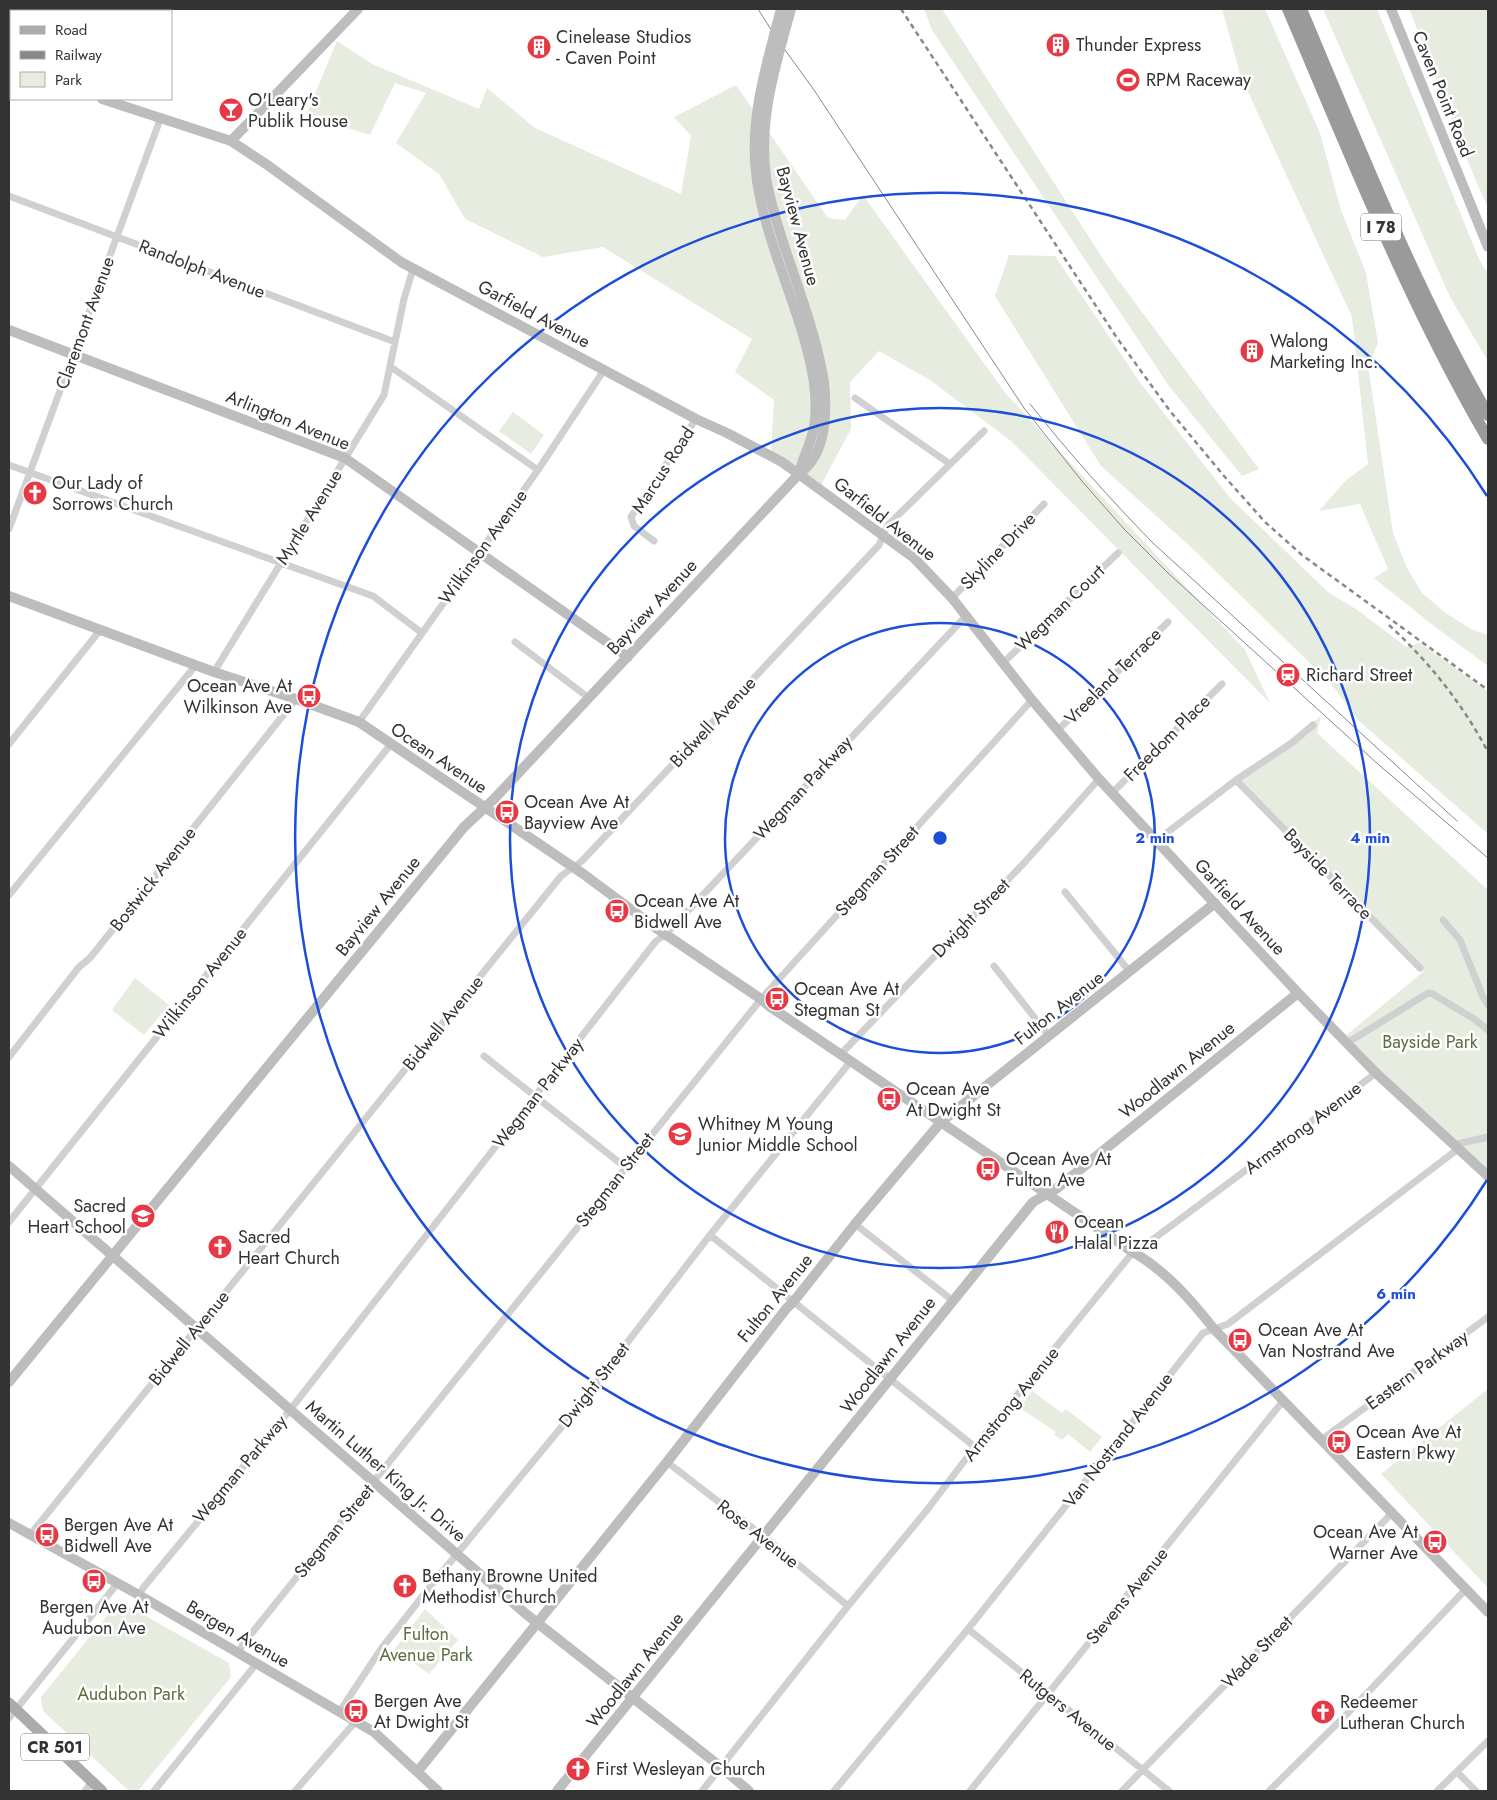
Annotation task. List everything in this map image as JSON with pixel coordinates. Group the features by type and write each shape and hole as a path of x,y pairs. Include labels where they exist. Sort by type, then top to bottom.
{"highway":[{"name":"I 78","path":"1288,9 1409,290 1442,356 1488,439"},
{"name":"I 78","path":"1301,9 1410,263 1454,354 1488,415"}],"main road":[{"name":"CR 501","path":"11,1710 102,1791"}],"street":[{"path":"231,141 358,9"},
{"name":"Bayview Avenue","path":"781,9 758,102 754,158 762,206 807,351 819,382"},
{"name":"Bayview Avenue","path":"9,1382 190,1164 464,827 494,799 799,474 814,427 815,400 819,382 816,348 770,198 765,162 765,122 768,100 791,9"},
{"name":"Caven Point Road","path":"1391,9 1488,247"},
{"name":"Garfield Avenue","path":"105,100 231,141 413,269 696,419 782,462 914,558 952,598 1032,700 1099,779 1156,841 1298,993 1376,1073 1488,1176"},
{"name":"Claremont Avenue","path":"9,529 161,117"},
{"name":"Randolph Avenue","path":"9,196 395,342"},
{"name":"Myrtle Avenue","path":"214,672 384,395 413,269"},
{"name":"Arlington Avenue","path":"9,330 345,458 628,657"},
{"path":"391,367 538,470"},
{"name":"Wilkinson Avenue","path":"359,722 538,470 604,370"},
{"path":"854,398 950,464"},
{"name":"Marcus Road","path":"654,541 634,526 631,516 696,419"},
{"name":"Bidwell Avenue","path":"30,1535 561,876 589,854 879,545 887,526 984,431"},
{"path":"9,465 372,596 422,633"},
{"name":"Skyline Drive","path":"952,598 1044,504"},
{"name":"Wegman Court","path":"1003,663 1118,553"},
{"name":"Ocean Avenue","path":"9,596 101,629 195,666 359,722 574,867 666,934 851,1062 1147,1260 1183,1291 1214,1329 1488,1612"},
{"name":"Wegman Parkway","path":"139,1595 290,1410 656,941 666,934 966,616"},
{"name":"Vreeland Terrace","path":"1058,730 1168,622"},
{"path":"9,744 101,629"},
{"path":"515,642 589,698"},
{"path":"9,895 195,666"},
{"name":"Freedom Place","path":"1112,793 1222,684"},
{"name":"Bostwick Avenue","path":"9,1057 79,966 90,958 296,699"},
{"name":"Stegman Street","path":"238,1653 243,1644 373,1481 761,999 1032,700"},
{"path":"1156,841 1236,780 1293,742 1313,725"},
{"name":"Wilkinson Avenue","path":"9,1222 391,744"},
{"name":"Dwight Street","path":"840,1054 1024,863 1099,779"},
{"name":"Bayside Terrace","path":"1236,780 1420,968"},
{"path":"1065,892 1130,972"},
{"name":"Fulton Avenue","path":"418,1771 667,1462 786,1309 941,1122 1215,903"},
{"path":"1443,920 1460,940 1488,1005"},
{"path":"994,966 1049,1036"},
{"name":"Woodlawn Avenue","path":"557,1791 1033,1202 1056,1189 1298,993"},
{"path":"1347,1043 1428,993 1433,994 1474,1019 1488,1030"},
{"path":"484,1056 625,1167"},
{"name":"Dwight Street","path":"340,1711 381,1649 573,1413 710,1235 851,1062"},
{"name":"Armstrong Avenue","path":"702,1791 848,1606 927,1510 975,1447 1133,1252 1148,1243 1376,1073"},
{"path":"1456,1147 1488,1137"},
{"name":"Van Nostrand Avenue","path":"834,1791 968,1629 1202,1333 1228,1324 1456,1147"},
{"name":"Martin Luther King Jr. Drive","path":"9,1166 538,1623 749,1791"},
{"path":"855,1224 952,1300"},
{"path":"710,1235 975,1447"},
{"name":"Eastern Parkway","path":"1321,1440 1488,1317"},
{"name":"Stevens Avenue","path":"970,1791 1284,1401"},
{"name":"Rose Avenue","path":"667,1462 848,1606"},
{"name":"Wade Street","path":"1122,1791 1392,1514"},
{"name":"Bergen Avenue","path":"9,1523 139,1595 374,1732 418,1771 432,1789"},
{"path":"11,1710 117,1584"},
{"path":"1269,1791 1354,1707 1466,1589"},
{"name":"Rutgers Avenue","path":"968,1629 1169,1791"},
{"path":"154,1791 257,1663"},
{"path":"295,1791 356,1721"},
{"path":"1437,1791 1488,1741"},
{"path":"1457,1772 1476,1791"},
{"path":"84,1791 92,1782"}],"green space":[{"path":"924,9 942,9 1107,265 1259,469 1242,476 1169,386 932,30"},
{"path":"1222,9 1265,9 1320,133 1341,210 1366,273 1378,343 1368,366 1393,533 1407,568 1422,593 1447,614 1473,630 1488,635 1488,666 1374,578 1388,569 1360,504 1319,511 1345,481 1368,464 1352,317 1241,77"},
{"path":"1323,9 1377,9 1479,259 1488,274 1488,361 1450,297"},
{"path":"1409,9 1488,9 1488,208 1467,159"},
{"path":"337,41 372,64 479,109 487,88 535,128 681,194 691,136 674,117 736,85 828,218 845,220 863,195 1006,394 1245,650 1270,703 1011,441 930,380 879,351 850,382 851,429 820,487 771,453 774,400 735,372 752,339 603,247 543,257 465,219 439,174 396,143 426,93 395,83 370,135 306,115"},
{"path":"1009,255 1055,256 1139,381 1230,498 1328,592 1359,611 1406,647 1420,643 1488,691 1488,834 1358,720 1329,681 1194,550 1101,466 995,296"},
{"path":"513,412 544,435 531,454 499,431"},
{"name":"Bayside Park","path":"1321,716 1317,733 1488,890 1488,1171 1343,1038 1424,971 1238,779"},
{"path":"135,978 169,1005 144,1035 112,1010"},
{"path":"1488,1389 1488,1588 1381,1474"},
{"path":"1032,1391 1062,1413 1066,1409 1102,1437 1090,1452 1068,1434 1062,1440 1054,1435 1056,1432 1020,1408"},
{"name":"Audubon Park","path":"119,1601 229,1663 231,1677 138,1791 129,1791 43,1711 41,1697"},
{"name":"Fulton Avenue Park","path":"425,1609 458,1640 429,1674 395,1649"}],"tram line":[{"path":"758,9 814,90 1024,408 1081,480 1124,529 1169,574 1379,765 1488,858"},
{"path":"1030,404 1090,475 1153,543 1457,821"}],"railway":[{"path":"901,9 1117,338 1170,411 1224,476 1265,522 1302,555 1488,690"},
{"path":"1389,625 1444,684 1488,752"}],"place":[{"name":"Thunder Express","path":"1058,45"},
{"name":"Cinelease Studios - Caven Point","path":"539,47"},
{"name":"RPM Raceway","path":"1128,80"},
{"name":"O'Leary's Publik House","path":"231,110"},
{"name":"Walong Marketing Inc.","path":"1252,351"},
{"name":"Our Lady of Sorrows Church","path":"35,493"},
{"name":"Richard Street","path":"1288,675"},
{"name":"Ocean Ave At Wilkinson Ave","path":"309,696"},
{"name":"Ocean Ave At Bayview Ave","path":"507,812"},
{"name":"Ocean Ave At Bidwell Ave","path":"617,911"},
{"name":"Ocean Ave At Stegman St","path":"777,999"},
{"name":"Ocean Ave At Dwight St","path":"889,1099"},
{"name":"Whitney M Young Junior Middle School","path":"680,1134"},
{"name":"Ocean Ave At Fulton Ave","path":"988,1169"},
{"name":"Sacred Heart School","path":"143,1216"},
{"name":"Ocean Halal Pizza","path":"1057,1232"},
{"name":"Sacred Heart Church","path":"220,1247"},
{"name":"Ocean Ave At Van Nostrand Ave","path":"1240,1340"},
{"name":"Ocean Ave At Eastern Pkwy","path":"1339,1442"},
{"name":"Bergen Ave At Bidwell Ave","path":"47,1535"},
{"name":"Ocean Ave At Warner Ave","path":"1435,1542"},
{"name":"Bergen Ave At Audubon Ave","path":"94,1581"},
{"name":"Bethany Browne United Methodist Church","path":"405,1586"},
{"name":"Bergen Ave At Dwight St","path":"356,1711"},
{"name":"Redeemer Lutheran Church","path":"1323,1712"},
{"name":"First Wesleyan Church","path":"578,1769"}]}
